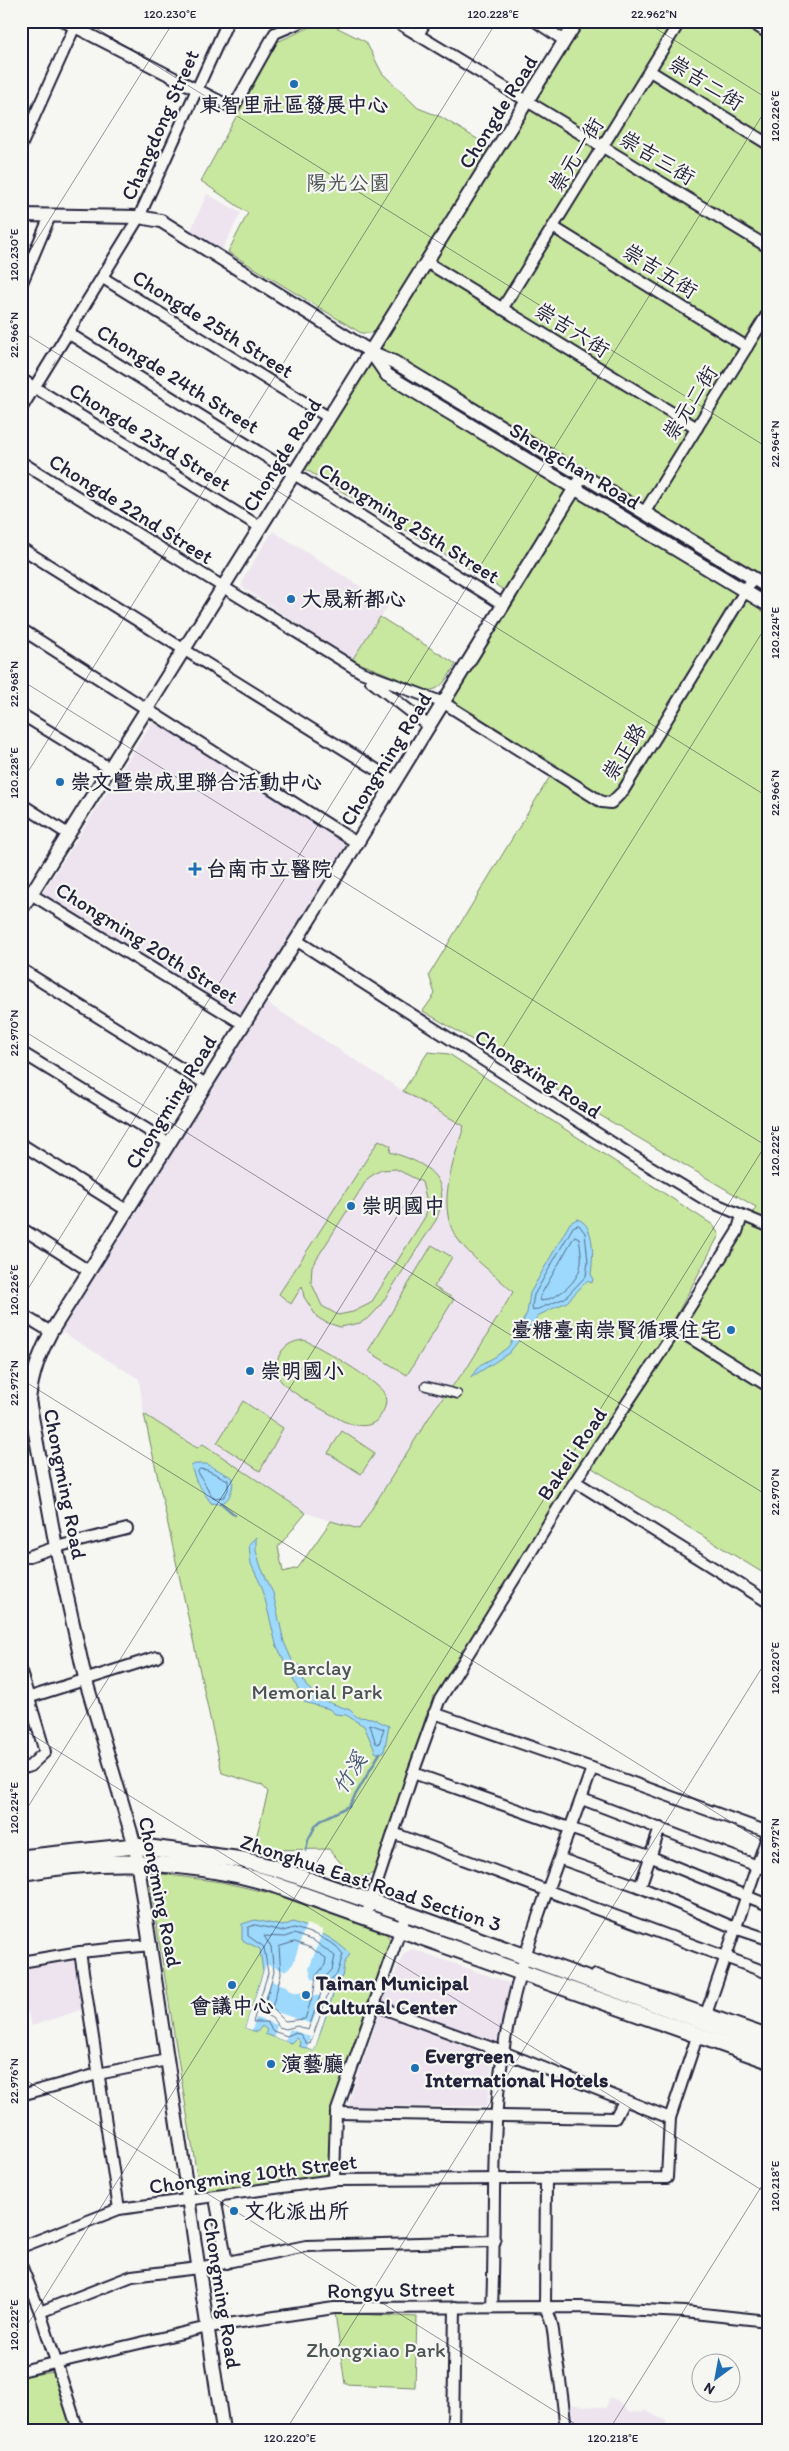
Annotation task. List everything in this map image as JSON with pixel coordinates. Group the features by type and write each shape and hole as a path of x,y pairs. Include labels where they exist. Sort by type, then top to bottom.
{"main road":[{"name":"Zhonghua East Road Section 3","path":"21,1858 135,1846 243,1860 274,1868 406,1914 523,1964 582,1985"},
{"name":"Zhonghua East Road Section 3","path":"21,1872 116,1862 138,1862 241,1875 401,1929 523,1964"},
{"path":"582,1985 768,2045"},
{"path":"582,1985 768,2060"}],"street":[{"path":"63,21 233,108 275,33 302,21"},
{"name":"Changdong Street","path":"21,409 139,217 228,21"},
{"name":"崇吉三街","path":"395,21 527,103 768,247"},
{"path":"418,35 426,21"},
{"path":"535,21 566,41"},
{"name":"Chongde Road","path":"21,910 26,891 68,834 328,417 428,263 577,21"},
{"name":"崇元一街","path":"502,309 680,21"},
{"path":"749,21 768,33"},
{"path":"21,146 75,26"},
{"name":"崇吉二街","path":"650,71 768,144"},
{"name":"Shengchan Road","path":"21,215 139,217 161,221 370,352 394,362 768,587"},
{"path":"21,285 50,216"},
{"name":"崇吉五街","path":"553,227 747,347"},
{"name":"崇吉六街","path":"428,263 697,428"},
{"name":"Chongde 25th Street","path":"103,278 328,417"},
{"name":"崇元二街","path":"644,512 768,313"},
{"name":"Chongde 24th Street","path":"68,333 294,472"},
{"name":"Shengchan Road","path":"370,352 387,375 768,605"},
{"name":"Chongde 23rd Street","path":"21,379 260,527"},
{"name":"Chongde 22nd Street","path":"21,462 222,588 361,672"},
{"name":"Chongming 25th Street","path":"294,472 504,604"},
{"name":"Chongming Road","path":"223,2430 135,1846 85,1678 25,1398 34,1368 51,1332 444,703 583,475"},
{"path":"21,548 395,781"},
{"name":"崇正路","path":"444,703 596,799 611,803 623,790 753,578"},
{"path":"21,629 357,843"},
{"path":"361,672 444,703"},
{"path":"361,672 429,726"},
{"path":"21,714 109,768"},
{"path":"21,804 68,834"},
{"name":"Chongming 20th Street","path":"26,891 243,1024"},
{"name":"Chongxing Road","path":"296,940 631,1155 706,1200 768,1226"},
{"path":"21,969 206,1084"},
{"path":"21,1052 169,1143"},
{"path":"21,1144 128,1210"},
{"name":"Bakeli Road","path":"366,1916 434,1713 576,1482 737,1232 742,1216"},
{"path":"21,1228 90,1271"},
{"path":"21,1314 51,1332"},
{"path":"676,1329 768,1386"},
{"path":"426,1386 456,1394"},
{"path":"576,1482 768,1602"},
{"path":"21,1560 56,1547 126,1529"},
{"path":"25,1698 157,1657"},
{"path":"21,1672 25,1698 45,1752 30,1766 21,1769"},
{"path":"434,1713 592,1768 768,1833 706,2014"},
{"path":"492,2307 495,2241 495,2117 503,2052 523,1964 592,1768"},
{"path":"413,1773 649,1856 768,1905"},
{"path":"582,1799 768,1870"},
{"path":"640,1887 660,1828"},
{"path":"393,1833 768,1973"},
{"path":"561,1858 640,1887 735,1928 768,1939"},
{"path":"334,2180 336,2113 406,1914"},
{"path":"21,1962 80,1952 151,1945"},
{"path":"80,1952 119,2209"},
{"path":"523,1964 539,1954 768,2035"},
{"path":"523,1964 530,1983 768,2067"},
{"path":"374,2005 503,2052 624,2102 670,2118 696,2040"},
{"path":"21,2095 98,2074 167,2060"},
{"path":"336,2113 615,2118 624,2102"},
{"name":"Chongming 10th Street","path":"21,2247 119,2209 334,2180 667,2178 670,2118"},
{"path":"546,2178 545,2308 552,2317 556,2357 561,2370 566,2430"},
{"path":"218,2197 216,2203 227,2263"},
{"path":"40,2312 132,2276 227,2263 306,2246 495,2241"},
{"path":"21,2265 40,2312 55,2364 78,2430"},
{"path":"453,2430 455,2307"},
{"name":"Rongyu Street","path":"21,2371 208,2327 334,2308 581,2307 684,2312 768,2321"}],"shaded area":[{"path":"207,194 241,213 221,251 190,232"},
{"path":"273,531 389,605 352,660 242,587 245,575"},
{"name":"台南市立醫院","path":"154,719 349,844 240,1016 42,894"},
{"name":"崇明國中","path":"264,1001 403,1091 464,1126 513,1292 469,1365 435,1408 359,1530 306,1513 203,1444 197,1448 144,1414 139,1379 60,1331"},
{"path":"413,1949 512,1984 496,2046 381,2005 404,1953"},
{"path":"78,1954 86,2008 32,2026 21,1993 21,1965"},
{"path":"379,2014 493,2055 487,2106 348,2106"},
{"path":"609,2397 618,2401 629,2412 646,2411 666,2421 666,2430 567,2430 566,2404 607,2408"}],"green space":[{"name":"陽光公園","path":"324,21 366,42 382,73 418,108 441,117 492,148 375,333 361,333 228,252 248,213 201,181 277,42"},
{"path":"581,21 768,21 768,1576 592,1468 674,1344 756,1207 423,1011 435,994 429,975 557,765 450,700 474,660 517,598 305,469"},
{"path":"380,617 456,664 440,686 432,690 426,690 352,660"},
{"name":"Barclay Memorial Park","path":"428,1052 449,1054 713,1225 719,1235 665,1337 569,1483 426,1716 377,1872 355,1880 329,1849 267,1850 255,1842 268,1792 262,1785 222,1773 144,1414 197,1448 203,1444 306,1513 278,1547 283,1572 298,1568 331,1521 359,1529 435,1408 469,1365 513,1292 467,1251 455,1235 450,1222 447,1209 449,1180 464,1126 403,1091"},
{"path":"379,1140 391,1146 390,1152 415,1161 425,1167 439,1182 441,1205 436,1220 380,1306 370,1317 360,1323 340,1327 317,1317 304,1297 302,1286 291,1304 279,1294","holes":["396,1169 422,1182 428,1206 425,1217 371,1303 353,1312 338,1315 322,1306 311,1282 312,1266 368,1178 381,1170"]},
{"path":"432,1245 452,1257 434,1287 454,1299 407,1375 368,1351"},
{"path":"304,1340 347,1364 379,1387 384,1393 386,1404 376,1421 364,1426 343,1421 308,1401 283,1383 276,1370 279,1356 289,1344"},
{"path":"243,1401 283,1428 260,1471 217,1443"},
{"path":"342,1431 375,1453 361,1474 328,1453"},
{"path":"161,1874 221,1882 282,1896 386,1934 390,1939 392,1947 333,2116 328,2175 208,2193 199,2188 150,1885"},
{"name":"Zhongxiao Park","path":"335,2313 417,2317 415,2387 345,2384"},
{"path":"56,2372 72,2430 21,2429 21,2376"}],"water":[{"path":"577,1219 583,1222 587,1228 592,1243 592,1283 587,1281 567,1302 539,1315 509,1353 470,1378 480,1365 508,1347 527,1313 530,1293 570,1223"},
{"path":"207,1464 233,1478 231,1493 226,1501 217,1504 211,1503 196,1481 191,1466"},
{"path":"256,1537 256,1551 273,1593 284,1642 294,1665 298,1664 301,1667 300,1671 306,1686 322,1700 350,1710 357,1717 372,1718 389,1726 384,1752 376,1753 364,1726 346,1715 335,1714 329,1709 304,1702 276,1644 262,1587 251,1564 249,1544"},
{"path":"255,1920 283,1926 293,1922 317,1931 350,1954 344,1964 342,1977 334,1982 333,1995 314,2051 299,2046 300,2042 296,2038 291,2043 265,2034 267,2030 262,2026 257,2032 245,2028 263,1972 260,1949 242,1940 242,1924"}],"pier":[{"path":"306,1924 323,1930 309,1969 312,1979 335,1985 314,2051 307,2048 310,2037 290,2029 285,2041 274,2037 277,2025 256,2018 252,2030 245,2028 266,1964 285,1971 293,1964","holes":["271,1981 286,1986 291,1991 298,1993 304,1991 321,1997 312,2024 262,2007"]}],"waterway":[{"path":"221,1503 235,1515"},
{"name":"竹溪","path":"306,1851 308,1840 316,1825 323,1819 349,1806 380,1753"}],"place":[{"name":"東智里社區發展中心","path":"294,84"},
{"name":"大晟新都心","path":"291,599"},
{"name":"崇文暨崇成里聯合活動中心","path":"60,782"},
{"name":"台南市立醫院","path":"195,869"},
{"name":"崇明國中","path":"351,1206"},
{"name":"臺糖臺南崇賢循環住宅","path":"731,1330"},
{"name":"崇明國小","path":"250,1371"},
{"name":"會議中心","path":"232,1985"},
{"name":"Tainan Municipal Cultural Center","path":"306,1995"},
{"name":"演藝廳","path":"271,2064"},
{"name":"Evergreen International Hotels","path":"415,2068"},
{"name":"文化派出所","path":"234,2211"}]}
